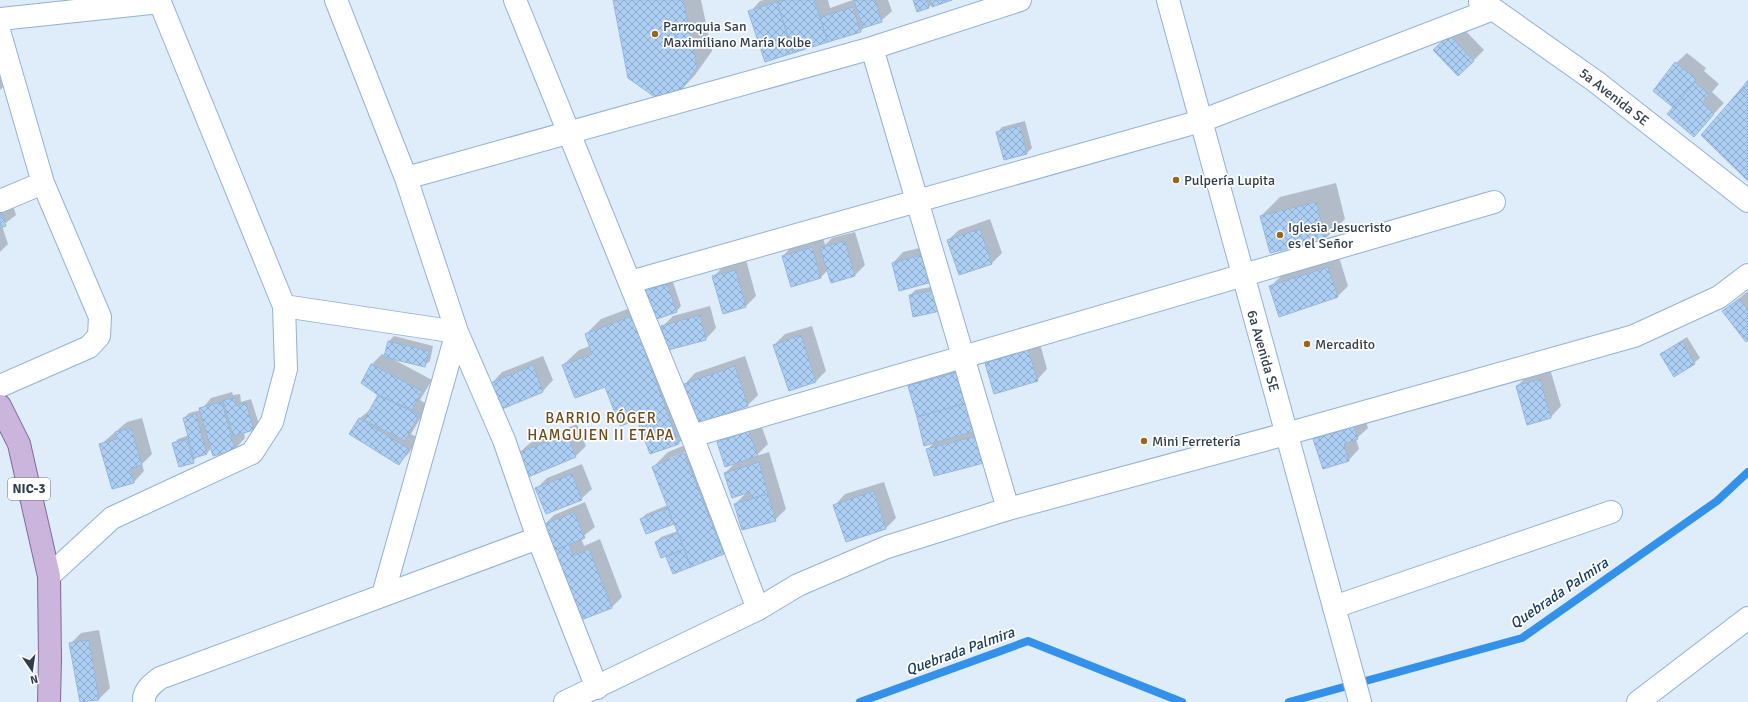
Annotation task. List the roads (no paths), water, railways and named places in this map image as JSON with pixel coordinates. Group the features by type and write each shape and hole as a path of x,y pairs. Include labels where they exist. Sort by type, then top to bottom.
{"main road":[{"name":"NIC-3","path":"0,406 19,444 49,576 49,702"}],"street":[{"path":"336,0 406,178 458,332 504,440 538,538 596,688"},
{"path":"515,0 692,436 758,609"},
{"path":"406,178 872,48 1020,0"},
{"name":"6a Avenida SE","path":"1168,0 1242,276 1360,702"},
{"path":"0,19 159,1 284,306 286,369 272,422 252,452 112,518 49,576"},
{"path":"630,282 1201,121 1485,5"},
{"name":"5a Avenida SE","path":"1485,5 1595,81 1748,201"},
{"path":"0,34 43,183 100,318 99,336 89,347 0,386"},
{"path":"872,48 1008,509"},
{"path":"0,201 43,183"},
{"path":"692,436 1494,202"},
{"path":"564,702 596,688 758,609 798,585 887,547 1008,509 1286,434 1634,336 1719,297 1748,275"},
{"path":"284,306 458,332"},
{"path":"383,595 458,332"},
{"path":"1334,607 1611,512"},
{"path":"144,702 144,697 149,687 160,678 538,538"},
{"path":"1638,702 1748,618"}],"waterway":[{"name":"Quebrada Palmira","path":"1289,702 1522,638 1717,501 1748,472"},
{"name":"Quebrada Palmira","path":"860,702 1028,641 1182,702"}],"place":[{"name":"Parroquia San Maximiliano María Kolbe","path":"655,34"},
{"name":"Pulpería Lupita","path":"1176,180"},
{"name":"Iglesia Jesucristo es el Señor","path":"1280,235"},
{"name":"Mercadito","path":"1307,344"},
{"name":"Mini Ferretería","path":"1144,441"}],"district":[{"name":"BARRIO RÓGER HAMGUIEN II ETAPA","path":"601,426"}]}
